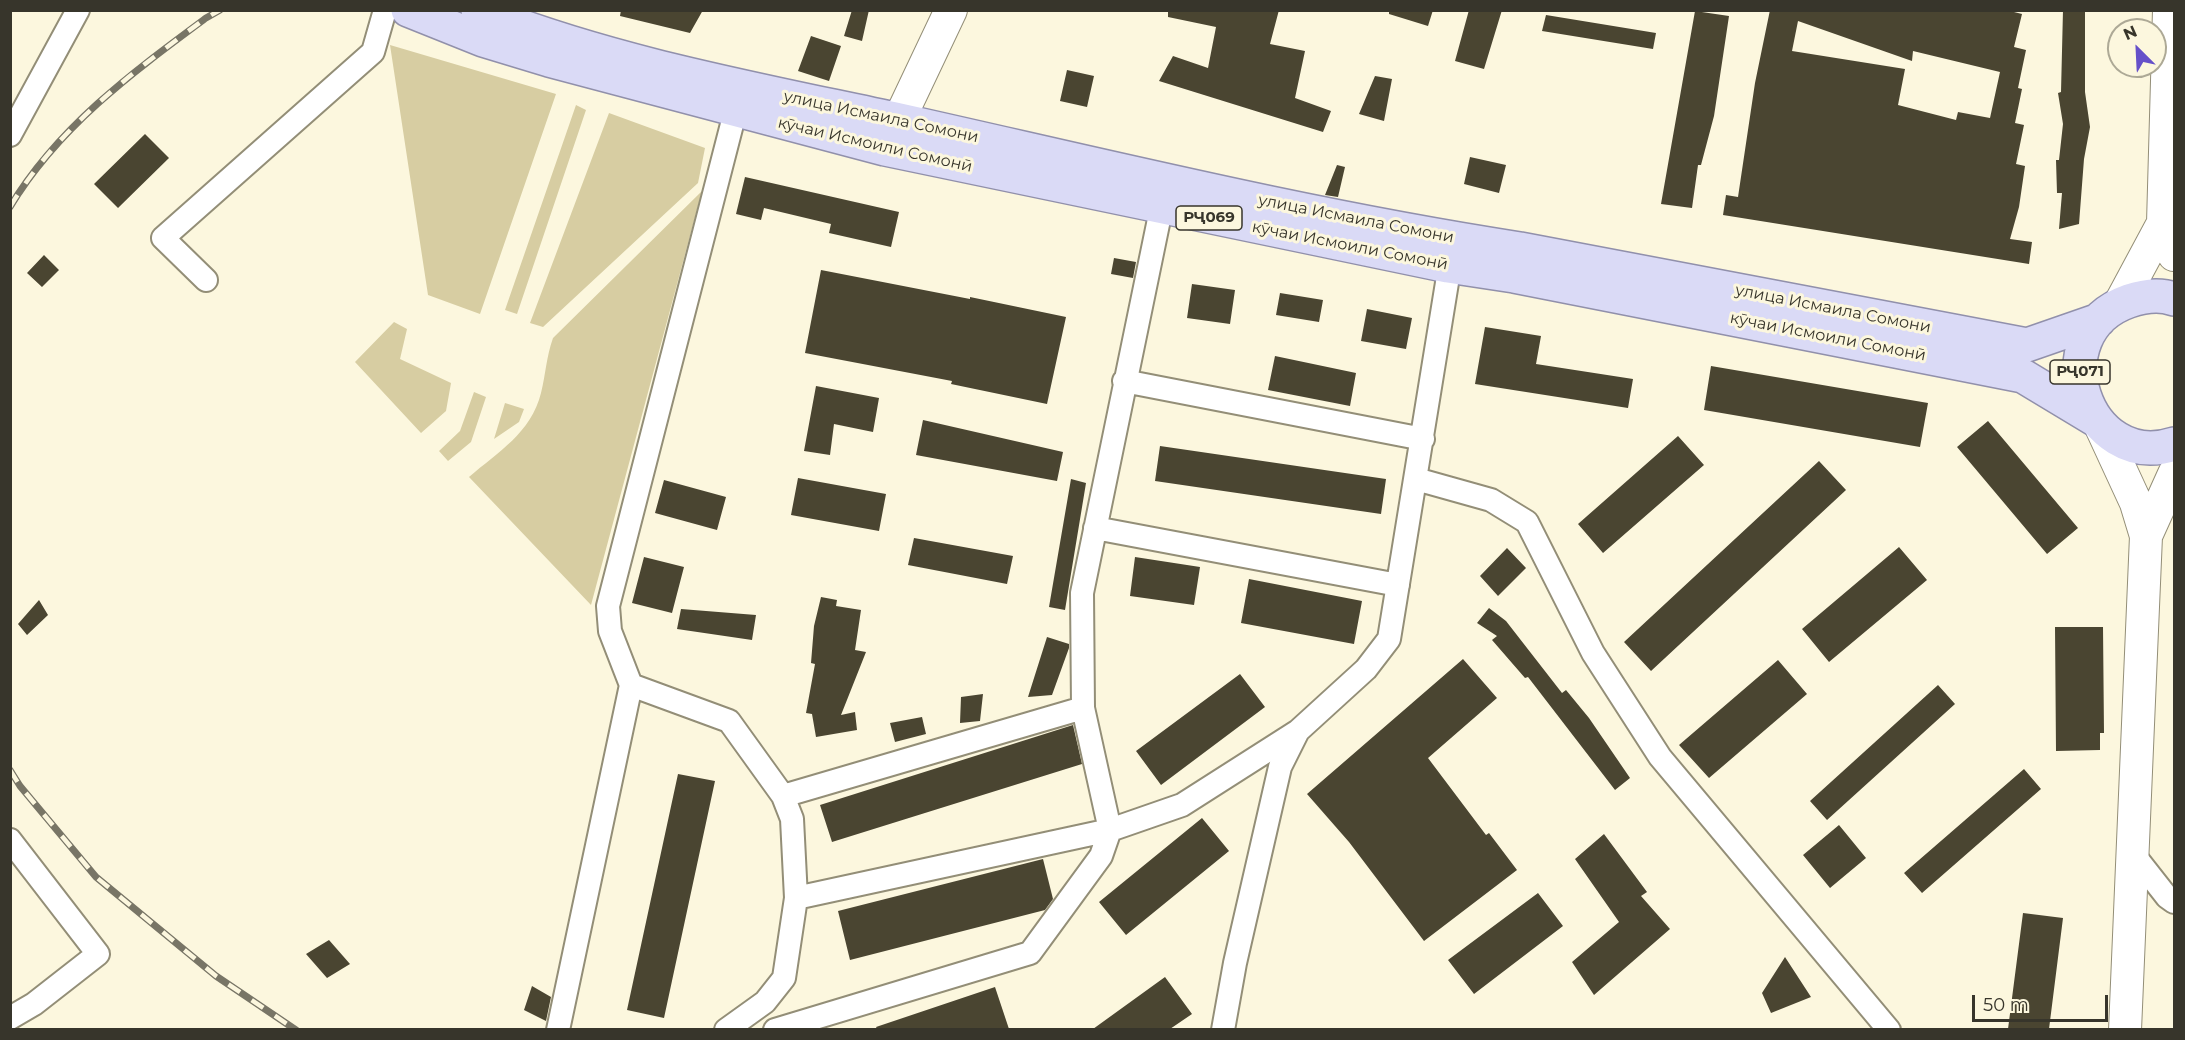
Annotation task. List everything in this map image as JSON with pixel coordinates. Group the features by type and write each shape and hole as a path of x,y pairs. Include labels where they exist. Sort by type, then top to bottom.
{"main road":[{"name":"кӯчаи Исмоили Сомонӣ","path":"408,10 483,40 739,100 885,149 1164,195 1452,252 1525,278 2023,376 2098,422"},
{"name":"улица Исмаила Сомони","path":"478,10 527,30 739,100 899,120 1164,195"},
{"name":"улица Исмаила Сомони","path":"1452,252 1520,249 2026,345 2109,313 2143,297 2175,299"},
{"name":"РҶ071","path":"2098,422 2082,391 2080,359 2087,338 2109,313"},
{"path":"2098,422 2120,439 2143,447 2175,444"}],"street":[{"path":"10,135 78,10"},
{"path":"206,280 163,238 374,52 385,10"},
{"path":"885,149 951,10"},
{"path":"2171,13 2163,223 2175,255"},
{"path":"558,1029 631,686 610,631 608,606 739,100"},
{"path":"775,1029 1030,953 1101,856 1110,830 1083,708 1082,594 1164,195"},
{"path":"2109,313 2163,223"},
{"path":"796,898 1110,830 1182,805 1298,731 1366,669 1389,639 1452,252"},
{"path":"1124,381 1423,440"},
{"path":"2098,422 2136,503 2146,536 2125,1029"},
{"path":"2146,536 2175,474"},
{"path":"1416,479 1491,500 1527,522 1593,653 1660,757 1889,1029"},
{"path":"1095,528 1398,585"},
{"path":"631,686 729,721 783,796 792,819 796,898 784,978 765,1002 726,1029"},
{"path":"783,796 1083,708"},
{"path":"1223,1029 1235,963 1280,766 1298,731"},
{"path":"10,840 98,954 34,1004 10,1018"},
{"path":"2134,855 2167,897 2175,902"}],"shaded area":[{"path":"390,45 556,94 480,314 428,295"},
{"path":"576,105 586,110 517,314 505,310"},
{"path":"609,113 705,148 698,183 543,327 530,323"},
{"path":"702,191 591,605 469,477 512,441 530,419 541,393 553,338"},
{"path":"394,322 407,329 400,359 451,383 446,411 421,433 355,362"},
{"path":"474,392 486,397 471,442 448,461 439,451 460,431"},
{"path":"505,403 524,409 519,422 494,439"}],"building":[{"path":"621,10 703,10 690,33 620,16"},
{"path":"852,10 869,10 862,41 844,36"},
{"path":"1168,10 1279,10 1270,44 1305,51 1295,98 1331,111 1323,132 1159,81 1173,56 1208,68 1216,27 1168,17"},
{"path":"1389,10 1433,10 1428,26 1389,14"},
{"path":"1469,10 1502,10 1484,69 1455,61"},
{"path":"1770,10 2006,10 2022,14 2014,47 2026,50 2018,88 2022,89 2015,123 2024,125 2016,164 2025,166 2019,207 2010,239 2032,242 2029,264 1723,215 1726,195 1738,197 1755,83","holes":["1798,21 1912,61 1913,51 2000,72 1990,118 1958,112 1956,120 1898,105 1905,69 1792,51"]},
{"path":"2063,10 2085,10 2085,92 2090,127 2084,159 2079,224 2059,229 2062,193 2057,193 2056,160 2059,160 2063,124 2058,93 2061,92"},
{"path":"1695,11 1729,16 1714,116 1701,165 1698,165 1692,208 1661,204"},
{"path":"1546,15 1656,33 1653,49 1542,31"},
{"path":"811,36 841,46 829,81 798,71"},
{"path":"1067,70 1094,76 1087,107 1060,101"},
{"path":"1375,76 1392,79 1384,121 1359,114"},
{"path":"145,134 169,158 118,208 94,184"},
{"path":"1470,157 1506,165 1499,193 1464,184"},
{"path":"1337,165 1345,167 1338,197 1325,195"},
{"path":"745,177 899,212 891,247 829,233 831,224 764,208 761,220 736,214"},
{"path":"44,255 59,270 42,287 27,273"},
{"path":"1114,258 1136,262 1133,278 1111,274"},
{"path":"821,270 1066,317 1047,404 951,384 952,381 805,353"},
{"path":"1192,284 1235,290 1230,324 1187,318"},
{"path":"1280,293 1323,300 1319,322 1276,315"},
{"path":"1367,309 1412,318 1406,349 1361,341"},
{"path":"1485,327 1541,336 1536,364 1633,379 1628,408 1475,384"},
{"path":"1275,356 1356,373 1350,406 1268,390"},
{"path":"1711,366 1928,403 1920,447 1704,410"},
{"path":"816,386 879,398 873,432 834,424 830,455 804,451"},
{"path":"923,420 1063,452 1057,481 916,455"},
{"path":"1988,421 2078,528 2047,554 1957,447"},
{"path":"1678,436 1704,465 1603,553 1578,524"},
{"path":"1160,446 1386,479 1381,514 1155,481"},
{"path":"1819,461 1846,490 1651,671 1624,642"},
{"path":"798,478 886,494 879,531 791,515"},
{"path":"1071,479 1086,483 1065,610 1049,607"},
{"path":"664,480 726,497 717,530 655,513"},
{"path":"914,538 1013,556 1007,584 908,565"},
{"path":"1899,547 1927,580 1829,662 1802,629"},
{"path":"1507,548 1526,568 1498,596 1480,576"},
{"path":"644,557 684,567 672,613 632,603"},
{"path":"1135,557 1200,567 1194,605 1130,596"},
{"path":"1249,579 1362,601 1354,644 1241,623"},
{"path":"821,597 837,600 836,606 861,610 855,650 866,652 841,715 855,712 857,730 816,737 812,714 806,713 815,664 811,663 814,626"},
{"path":"39,600 48,615 27,635 18,624"},
{"path":"1489,608 1506,621 1562,693 1566,690 1589,718 1630,778 1615,790 1528,677 1525,678 1492,640 1497,636 1477,623"},
{"path":"681,609 756,615 752,640 677,629"},
{"path":"2055,627 2103,627 2104,733 2100,733 2100,750 2056,751"},
{"path":"1047,637 1069,644 1069,648 1052,695 1028,697"},
{"path":"1463,659 1497,698 1428,758 1486,835 1489,833 1517,870 1424,941 1349,842 1307,794"},
{"path":"1778,660 1807,694 1709,778 1679,745"},
{"path":"1240,674 1265,707 1161,785 1136,751"},
{"path":"1938,685 1955,704 1827,820 1810,801"},
{"path":"983,694 980,721 960,723 961,697"},
{"path":"922,717 926,734 895,742 890,723"},
{"path":"1073,725 1082,764 832,842 820,805"},
{"path":"2024,769 2041,789 1922,893 1904,873"},
{"path":"678,774 715,781 664,1018 627,1010"},
{"path":"1202,818 1229,851 1126,935 1099,902"},
{"path":"1839,825 1866,858 1830,888 1803,855"},
{"path":"1604,834 1647,892 1641,896 1670,929 1594,995 1572,962 1619,922 1575,859"},
{"path":"1043,859 1053,899 1045,910 850,960 838,911"},
{"path":"1538,893 1563,926 1474,994 1448,960"},
{"path":"2023,913 2063,918 2049,1029 2008,1029"},
{"path":"329,940 350,964 327,978 306,954"},
{"path":"1785,957 1811,997 1771,1013 1762,993"},
{"path":"1165,977 1192,1014 1170,1029 1093,1029"},
{"path":"532,986 551,997 546,1021 524,1010"},
{"path":"995,987 1009,1029 877,1029 876,1027"}],"railway":[{"path":"10,207 29,178 74,126 151,59 220,10"},
{"path":"10,770 20,786 96,877 216,976 296,1030"}]}
